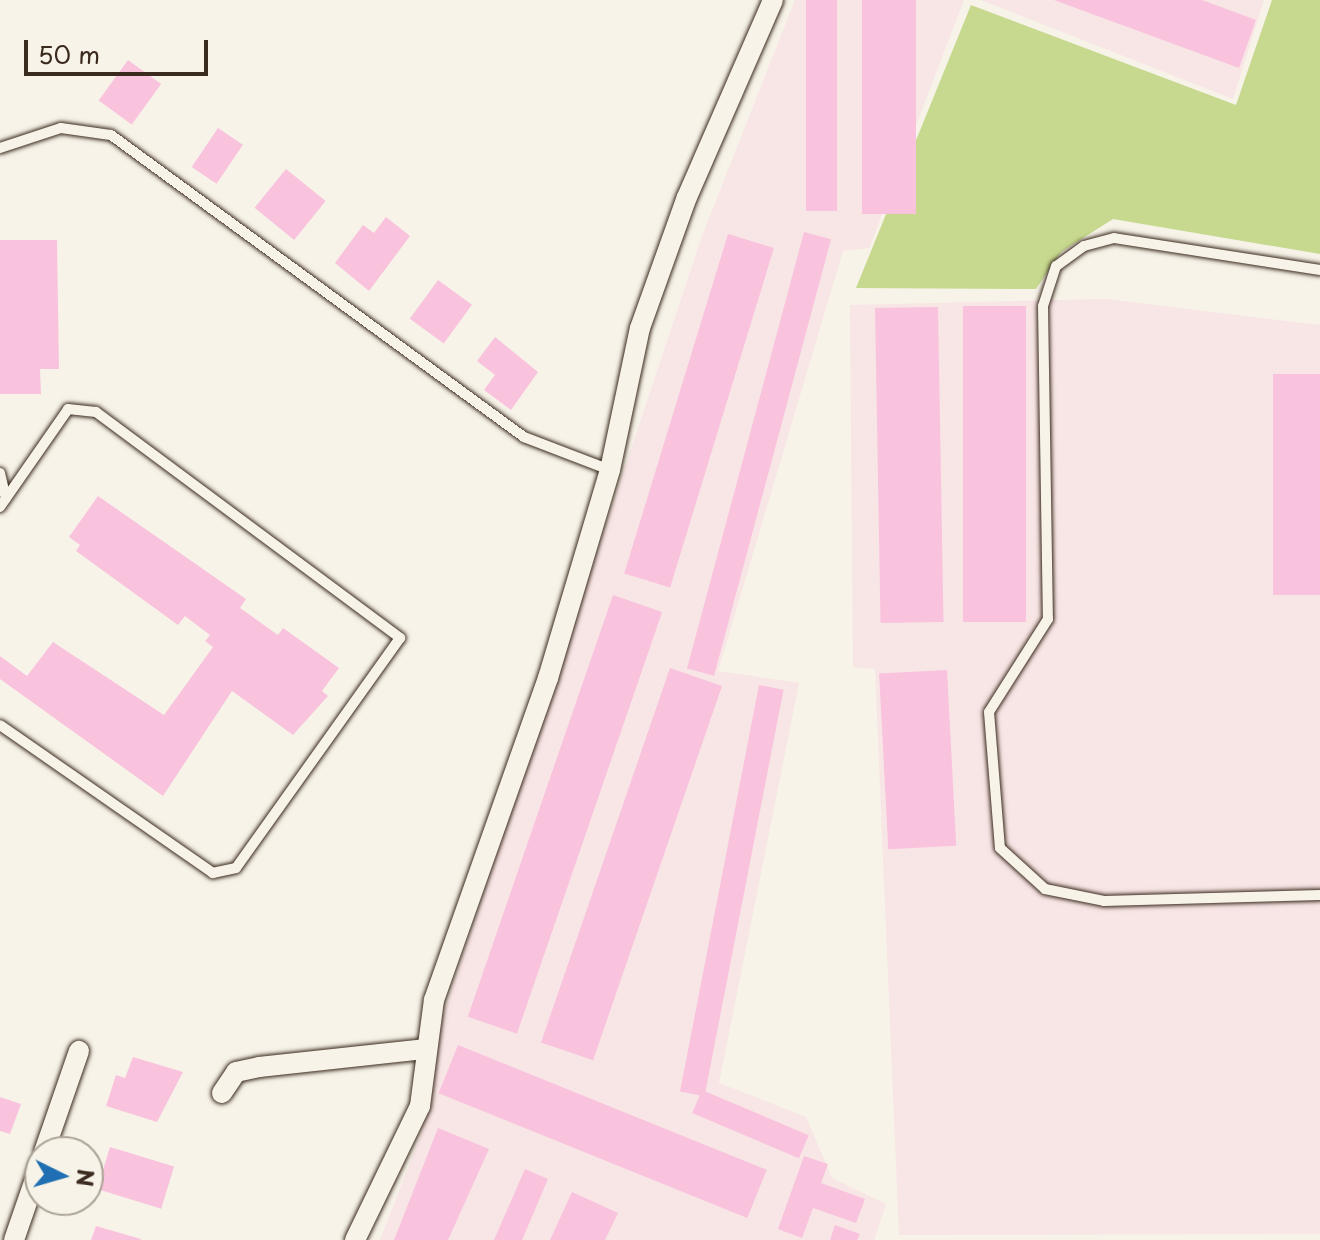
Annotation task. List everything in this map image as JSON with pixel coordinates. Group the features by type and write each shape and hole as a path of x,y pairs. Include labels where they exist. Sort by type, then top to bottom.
{"street":[{"path":"355,1240 420,1106 424,1049 610,470 640,328 687,197 773,0"},
{"path":"222,1093 236,1072 424,1049"},
{"path":"50,1136 79,1051"},
{"path":"14,1240 24,1211"}],"lane":[{"path":"0,148 61,128 111,135 524,437 610,470"},
{"path":"1320,270 1114,238 1084,246 1056,266 1043,306 1048,619 989,712 1000,848 1045,889 1104,901 1320,895"},
{"path":"0,725 213,873 236,868 400,638 96,412 68,409 3,503"},
{"path":"0,473 3,503"}],"shaded area":[{"path":"795,0 964,0 869,248 843,251 718,671 799,683 719,1083 806,1117 832,1178 886,1204 874,1240 380,1240 422,1132 438,1030 702,236"},
{"path":"981,0 1264,0 1233,99"},
{"path":"1106,299 1320,325 1320,1234 899,1235 875,669 853,667 850,305"}],"green space":[{"path":"1272,0 1320,0 1320,254 1113,219 1061,252 1036,289 856,288 971,5 1236,105"}],"building":[{"path":"806,0 837,0 837,211 806,211"},
{"path":"862,0 916,0 916,214 862,214"},
{"path":"1054,0 1202,0 1256,20 1239,68"},
{"path":"128,60 161,84 132,125 99,100"},
{"path":"218,128 243,145 217,184 192,167"},
{"path":"286,169 326,201 294,240 255,208"},
{"path":"386,217 410,236 369,291 335,263 363,225 374,233"},
{"path":"804,232 831,239 714,676 687,669"},
{"path":"728,234 774,248 670,588 624,573"},
{"path":"0,240 57,240 59,369 40,369 41,394 0,394"},
{"path":"438,280 472,305 444,344 410,319"},
{"path":"963,306 1026,306 1026,622 963,622"},
{"path":"938,307 943,622 881,623 875,308"},
{"path":"495,337 538,372 511,410 484,390 495,375 477,361"},
{"path":"1273,374 1320,374 1320,595 1273,595"},
{"path":"98,496 246,599 240,608 278,635 283,628 339,668 322,691 328,696 293,735 232,691 163,796 0,679 0,656 27,676 53,642 164,715 213,647 205,641 210,635 185,616 178,625 76,551 80,545 69,537"},
{"path":"613,595 662,612 517,1034 468,1017"},
{"path":"670,668 722,686 593,1060 541,1042"},
{"path":"947,670 956,846 888,849 879,674"},
{"path":"759,685 784,690 705,1096 680,1091"},
{"path":"458,1045 767,1170 747,1218 439,1093"},
{"path":"133,1057 183,1072 157,1122 106,1106 116,1075 125,1078"},
{"path":"702,1090 809,1135 799,1158 692,1113"},
{"path":"0,1097 21,1104 10,1134 0,1131"},
{"path":"438,1128 489,1149 448,1240 394,1240"},
{"path":"110,1147 174,1167 161,1209 104,1191 104,1167"},
{"path":"804,1156 828,1164 821,1183 865,1199 856,1223 813,1208 802,1238 778,1229"},
{"path":"525,1169 548,1179 522,1240 494,1240"},
{"path":"572,1192 618,1213 605,1240 550,1240"},
{"path":"835,1225 860,1234 857,1240 830,1240"},
{"path":"96,1226 141,1239 91,1240"}]}
